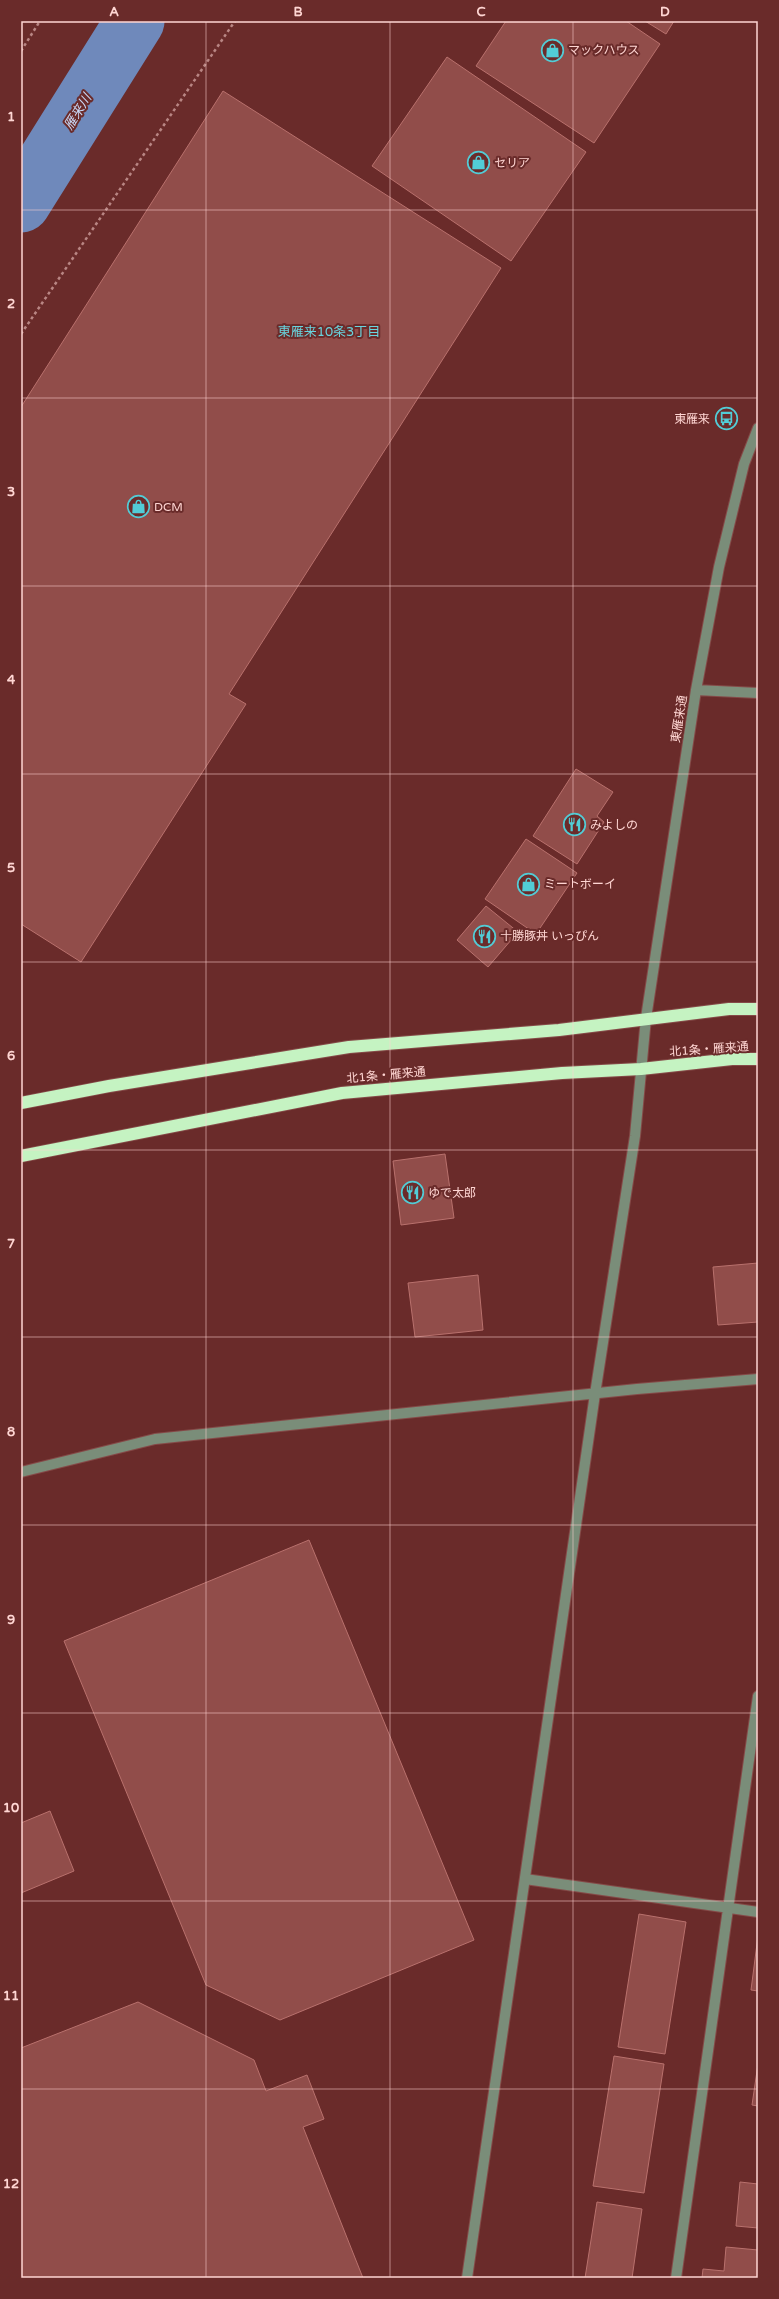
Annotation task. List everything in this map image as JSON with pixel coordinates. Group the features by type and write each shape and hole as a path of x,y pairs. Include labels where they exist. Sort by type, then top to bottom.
{"highway":[{"path":"21,1103 109,1086 349,1047 559,1030 646,1018 729,1009 758,1009"},
{"name":"北1条・雁来通","path":"21,1156 342,1093 562,1073 640,1069 732,1059 758,1059"}],"street":[{"name":"東雁来通","path":"468,2278 595,1394 635,1136 640,1069 646,1018 696,690 719,567 744,464 758,428"},
{"path":"696,690 758,693"},
{"path":"21,1472 155,1439 595,1394 758,1379"},
{"path":"676,2278 727,1907 758,1696"},
{"path":"525,1879 758,1912"}],"path":[{"path":"21,51 40,21"},
{"path":"21,334 236,21"}],"building":[{"path":"506,21 626,21 660,44 594,143 476,66"},
{"path":"645,21 674,21 666,34"},
{"path":"447,57 586,152 511,261 372,166"},
{"path":"223,91 501,268 229,694 246,704 81,962 21,924 21,407"},
{"path":"576,769 613,792 597,816 604,822 577,864 533,836"},
{"path":"526,839 577,873 536,934 485,899"},
{"path":"486,906 518,932 488,967 457,940"},
{"path":"445,1154 454,1218 401,1225 393,1161"},
{"path":"758,1263 758,1322 718,1325 713,1267"},
{"path":"478,1275 483,1330 415,1337 408,1283"},
{"path":"309,1540 474,1940 280,2020 206,1985 64,1641"},
{"path":"50,1811 74,1871 21,1893 21,1823"},
{"path":"639,1914 686,1922 665,2054 618,2047"},
{"path":"758,1936 758,1991 751,1990"},
{"path":"138,2002 254,2060 266,2091 307,2075 324,2119 303,2127 363,2278 21,2278 21,2048"},
{"path":"614,2056 664,2064 644,2193 593,2186"},
{"path":"758,2064 758,2106 752,2105"},
{"path":"740,2182 758,2184 758,2228 736,2226"},
{"path":"597,2202 642,2209 632,2278 585,2278"},
{"path":"726,2247 758,2250 758,2278 702,2278 703,2269 724,2271"}],"waterway":[{"name":"雁来川","path":"21,203 135,21"}],"place":[{"name":"マックハウス","path":"552,50"},
{"name":"セリア","path":"478,163"},
{"name":"東雁来","path":"726,419"},
{"name":"DCM","path":"138,507"},
{"name":"みよしの","path":"575,825"},
{"name":"ミートボーイ","path":"528,884"},
{"name":"十勝豚丼 いっぴん","path":"484,936"},
{"name":"ゆで太郎","path":"413,1193"}],"district":[{"name":"東雁来10条3丁目","path":"329,332"}]}
